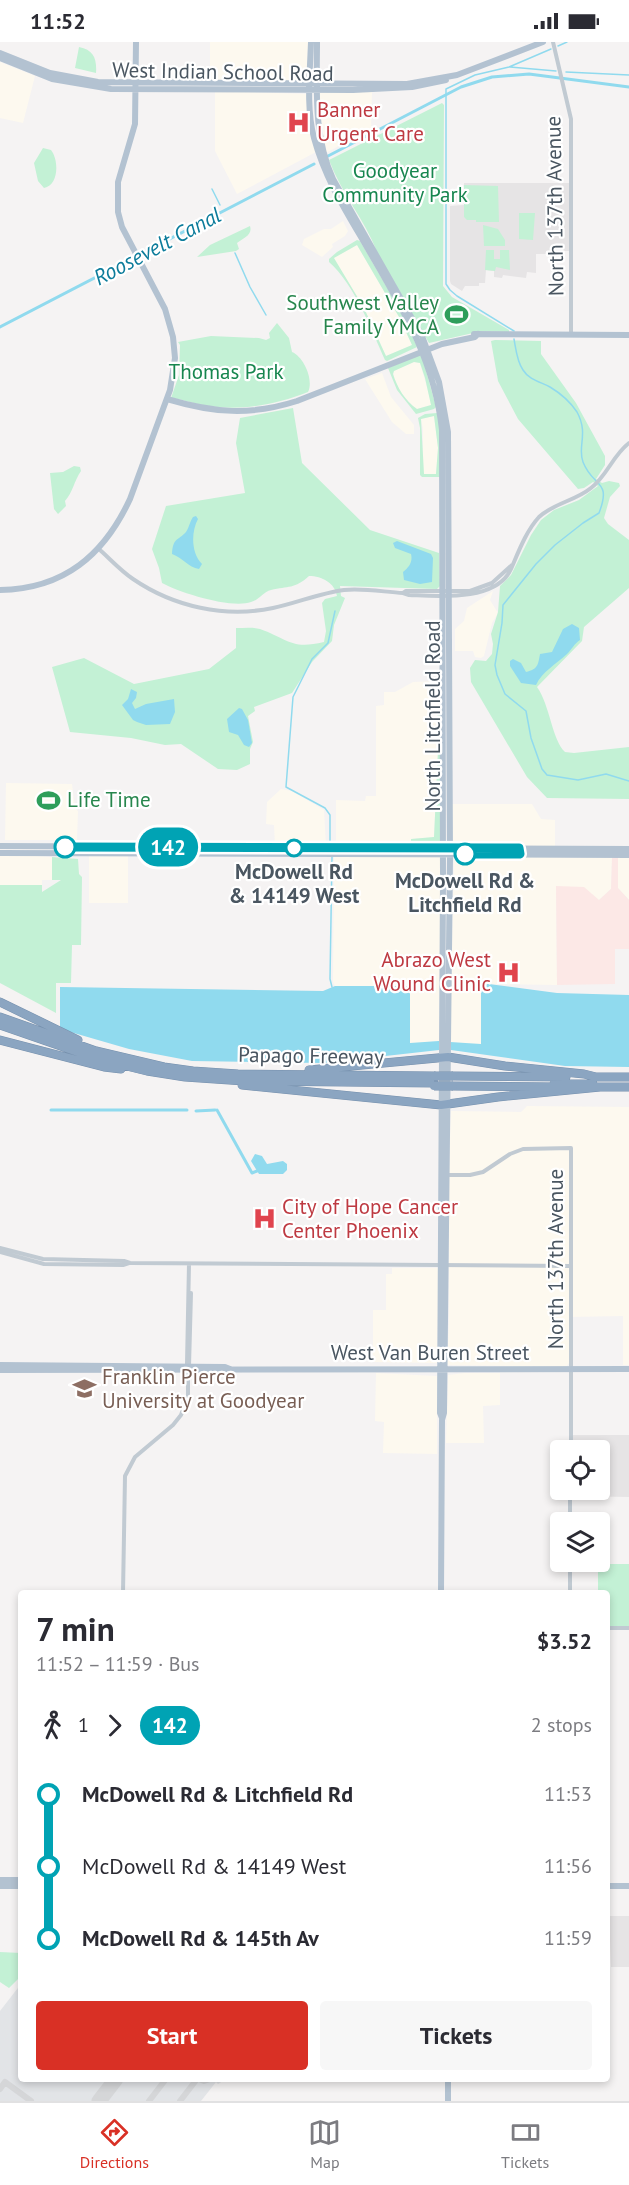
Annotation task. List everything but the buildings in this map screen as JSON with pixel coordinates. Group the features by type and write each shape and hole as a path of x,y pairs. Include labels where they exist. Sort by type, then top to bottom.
{"highway":[{"path":"0,1002 72,1038 141,1062"},
{"name":"Papago Freeway","path":"0,1017 96,1052 141,1062 193,1071 268,1074 314,1081"},
{"path":"0,1026 98,1059 157,1073 218,1080 331,1081 445,1057 596,1077"},
{"name":"Papago Freeway","path":"0,1026 73,1054 126,1069 192,1081 241,1084 254,1088 314,1081 629,1086"},
{"path":"0,1040 104,1067 126,1069"},
{"name":"Papago Freeway","path":"453,1082 629,1077"},
{"path":"331,1081 445,1105 498,1096 600,1087"},
{"path":"453,1082 629,1086"}],"main road":[{"path":"0,591 22,589 49,582 76,567 99,549 112,534 130,499 167,399 174,369 174,341 165,309 122,227 116,199 118,182 135,124 136,42"},
{"name":"North Litchfield Road","path":"311,42 317,120 323,159"},
{"name":"North Litchfield Road","path":"317,42 312,127 333,179 409,310 425,349 442,430 446,593 447,851 444,1175 444,1318 446,1321 442,1370"},
{"name":"West Indian School Road","path":"0,58 34,73 69,83 104,88 405,86 449,77 543,42"},
{"name":"West Indian School Road","path":"0,53 37,69 67,77 136,86"},
{"path":"312,127 315,128 322,147"},
{"path":"167,399 213,410 241,412 266,409 297,401 460,336 478,334 629,335"},
{"name":"North Litchfield Road","path":"446,593 443,672 449,703 446,744"},
{"path":"0,846 226,850"},
{"path":"0,853 629,849"},
{"path":"520,851 629,855"},
{"name":"North Litchfield Road","path":"441,1590 444,1305 441,1291 444,1265"},
{"name":"West Van Buren Street","path":"0,1365 188,1369"},
{"path":"105,1371 118,1366"},
{"name":"West Van Buren Street","path":"0,1370 105,1371 225,1367 230,1369 629,1369"},
{"path":"0,1880 18,1880"},
{"path":"0,1886 18,1886"},
{"path":"610,1886 629,1886"},
{"path":"448,2082 448,2101"}],"street":[{"name":"North 137th Avenue","path":"554,46 563,78 572,128 571,335"},
{"path":"99,549 123,571 147,588 175,601 204,609 234,612 260,610 338,591 367,590 409,595 470,594 488,587 512,565 539,517 551,508 581,495 597,482 617,454 629,442"},
{"name":"North 137th Avenue","path":"444,1175 470,1175 483,1172 510,1154 524,1149 571,1148 571,1440"},
{"path":"0,1250 37,1263 570,1266"},
{"path":"123,1590 125,1476 135,1457 173,1425 186,1406 189,1388 189,1264"},
{"path":"570,1572 570,1590"},
{"path":"610,1628 629,1628"}],"shaded area":[{"path":"210,42 308,42 307,81 210,82"},
{"path":"0,62 35,76 23,123 0,118"},
{"path":"215,91 307,94 316,152 237,194 215,151"},
{"path":"322,92 372,92 371,128 326,153 321,130 319,94"},
{"path":"464,183 569,183 569,251 562,251 561,254 536,254 536,273 527,272 526,278 503,275 502,278 494,277 494,271 486,270 485,283 479,283 479,286 465,286 462,291 451,284 450,206 464,205"},
{"path":"343,221 348,231 345,236 332,244 333,247 322,257 302,245 304,239 324,229 331,229"},
{"path":"357,245 399,317 412,345 386,356 364,308 333,258"},
{"path":"414,362 420,363 432,405 417,409 400,392 393,371"},
{"path":"382,373 391,397 414,425 414,434 406,434 392,422 365,379"},
{"path":"434,416 438,448 436,474 423,474 421,419"},
{"path":"493,591 490,600 498,613 492,623 484,656 475,657 473,651 455,651 455,629 464,621 467,608"},
{"path":"437,681 438,750 434,837 412,839 411,842 336,843 336,800 365,801 366,796 376,796 376,706 384,705 384,692 395,692 413,682"},
{"path":"6,783 72,784 75,808 78,811 77,840 5,840"},
{"path":"281,789 292,791 324,810 326,846 275,846 274,825 266,824 267,802"},
{"path":"451,804 532,804 541,819 555,820 555,847 453,845"},
{"path":"128,855 128,903 89,903 89,856"},
{"path":"334,855 441,857 439,1041 410,1044 410,986 335,986 333,982"},
{"path":"0,856 52,857 52,880 42,880 42,885 0,885"},
{"path":"454,856 612,858 611,889 599,900 556,886 557,985 481,984 482,1045 450,1042"},
{"path":"618,857 629,857 629,900 618,888"},
{"path":"618,857 618,888 629,900 629,949 615,949 615,984 557,985 556,886 584,887 599,900 611,889 612,858"},
{"path":"527,1106 629,1107 629,1365 623,1365 623,1316 569,1317 569,1363 566,1367 447,1365 451,1111 521,1112"},
{"path":"392,1268 439,1268 437,1363 373,1362 373,1310 386,1310 386,1274 392,1274"},
{"path":"376,1373 437,1376 437,1454 383,1453 384,1422 375,1421"},
{"path":"500,1373 500,1405 483,1406 484,1443 446,1443 448,1375"},
{"path":"573,1435 629,1435 629,1497 610,1497 610,1440 573,1440"},
{"path":"610,1916 629,1916 629,1967 611,1967"},
{"path":"18,1988 18,2082 216,2082 201,2101 0,2101 0,2011"}],"green space":[{"path":"79,47 88,50 94,56 96,73 75,68"},
{"name":"Goodyear Community Park","path":"442,103 444,105 443,286 452,297 509,332 482,331 429,343 377,252 329,160"},
{"path":"43,148 51,150 54,154 56,166 53,182 44,188 38,181 34,163"},
{"path":"464,185 498,186 499,222 476,222 476,220 467,220 464,217"},
{"path":"519,213 535,213 533,240 519,239"},
{"path":"483,225 498,229 505,240 505,246 484,246"},
{"path":"250,226 249,234 237,243 239,249 236,251 197,257 210,245"},
{"path":"357,240 360,241 403,315 417,347 385,360 354,295 329,262 329,259","holes":["357,245 399,317 412,345 386,356 364,308 334,258"]},
{"path":"486,250 494,250 494,259 500,259 500,250 509,250 510,270 496,267 495,271 485,270"},
{"name":"Thomas Park","path":"277,323 289,338 292,352 307,369 310,381 308,392 270,404 230,408 171,398 179,375 180,345 178,342 211,336 266,340 270,338 269,333"},
{"path":"491,341 541,341 541,354 576,403 605,456 605,465 596,479 602,483 609,481 619,483 620,486 610,497 604,518 608,524 629,540 629,588 584,627 582,641 537,687 557,739 565,752 629,747 629,799 547,798 527,777 471,682 470,668 475,660 486,661 492,654 491,634 498,612 500,586 511,575 531,535 541,520 554,510 579,500 598,486 593,482 578,489 518,419 498,381"},
{"path":"419,355 422,356 436,407 416,414 397,390 388,368","holes":["414,362 420,363 431,405 417,409 402,393 393,374 394,371"]},
{"path":"293,408 302,463 370,530 439,553 440,586 437,589 340,586 341,596 345,598 334,625 332,641 312,662 292,693 254,707 255,711 248,716 253,742 250,749 250,764 237,770 218,769 181,744 165,745 131,738 70,732 52,667 84,658 134,684 209,669 236,648 236,628 260,629 297,644 324,642 326,631 322,603 325,599 337,596 334,587 323,579 309,576 295,585 268,591 256,600 242,604 219,602 162,583 152,549 166,506 245,493 236,443 240,418"},
{"path":"437,413 440,429 440,477 420,475 418,418 425,414","holes":["434,416 438,448 436,474 424,474 421,419"]},
{"path":"74,466 80,467 81,471 65,501 66,506 58,514 54,509 50,473 63,472"},
{"path":"442,680 440,843 419,846 370,844 336,846 336,843 411,842 411,839 434,837 438,750 437,681"},
{"path":"52,857 78,859 79,874 82,877 81,945 72,945 71,983 56,983 56,1013 0,983 0,885 42,885 42,892 61,880 52,880"},
{"path":"610,1564 629,1564 629,1626 610,1626 610,1590 598,1590 598,1572 610,1572"},
{"path":"0,1952 18,1953 18,1979 9,1988 0,1982"}],"water":[{"path":"196,516 198,519 193,542 198,559 202,564 199,569 172,554 175,542 186,532 193,517"},
{"path":"397,541 431,554 433,558 432,582 420,584 404,580 403,572 410,564 411,554 395,548 393,543"},
{"path":"572,624 579,628 580,640 546,672 536,685 521,683 510,666 510,661 513,659 521,663 526,672 535,668 540,654 552,652 563,629"},
{"path":"131,689 137,692 132,703 135,709 146,704 174,699 175,712 170,724 146,725 133,720 122,705 128,699"},
{"path":"239,708 248,720 252,743 249,747 244,745 238,735 229,732 227,719"},
{"path":"481,983 557,993 629,995 629,1067 565,1066 451,1050 450,1042 481,1044"},
{"path":"335,986 410,986 410,1043 439,1041 439,1050 323,1063 192,1061 129,1049 60,1029 60,987 323,991"},
{"path":"255,1154 262,1156 267,1164 283,1161 287,1164 287,1170 283,1174 259,1174 251,1161"}],"waterway":[{"path":"558,46 567,42"},
{"path":"514,331 457,296 446,284 446,89 475,75 509,67 551,49"},
{"path":"510,67 556,71"},
{"path":"566,72 629,75"},
{"name":"Roosevelt Canal","path":"328,156 461,87 492,77 529,74 629,87"},
{"name":"Roosevelt Canal","path":"0,327 314,164"},
{"path":"212,189 220,205"},
{"path":"235,253 266,315"},
{"path":"514,339 518,360 526,373 558,392 577,412 583,434 581,451 583,462 600,484 603,494 599,513 555,545 536,564 503,605 495,665 497,675 505,694 526,711 531,738 542,769 547,775 578,780 606,774 629,781"},
{"path":"330,844 330,815 325,808 286,787 293,697 312,659 328,643 335,611"},
{"path":"332,857 330,979 332,987"},
{"path":"51,1110 187,1110"},
{"path":"196,1111 215,1110"},
{"path":"217,1110 252,1173 257,1171"}],"taxiway":[{"path":"0,2089 5,2082 31,2101"},
{"path":"149,2101 164,2082"},
{"path":"180,2101 195,2082"}],"runway":[{"path":"99,2101 114,2082"}],"bus line":[{"name":"142","path":"65,847 519,848 520,854 465,854"}],"place":[{"name":"Banner Urgent Care","path":"299,122"},
{"name":"Southwest Valley Family YMCA","path":"457,315"},
{"name":"Life Time","path":"49,800"},
{"name":"McDowell Rd & 14149 West","path":"294,848"},
{"name":"McDowell Rd & Litchfield Rd","path":"465,854"},
{"name":"Abrazo West Wound Clinic","path":"509,972"},
{"name":"City of Hope Cancer Center Phoenix","path":"264,1219"},
{"name":"Franklin Pierce University at Goodyear","path":"84,1389"}]}
